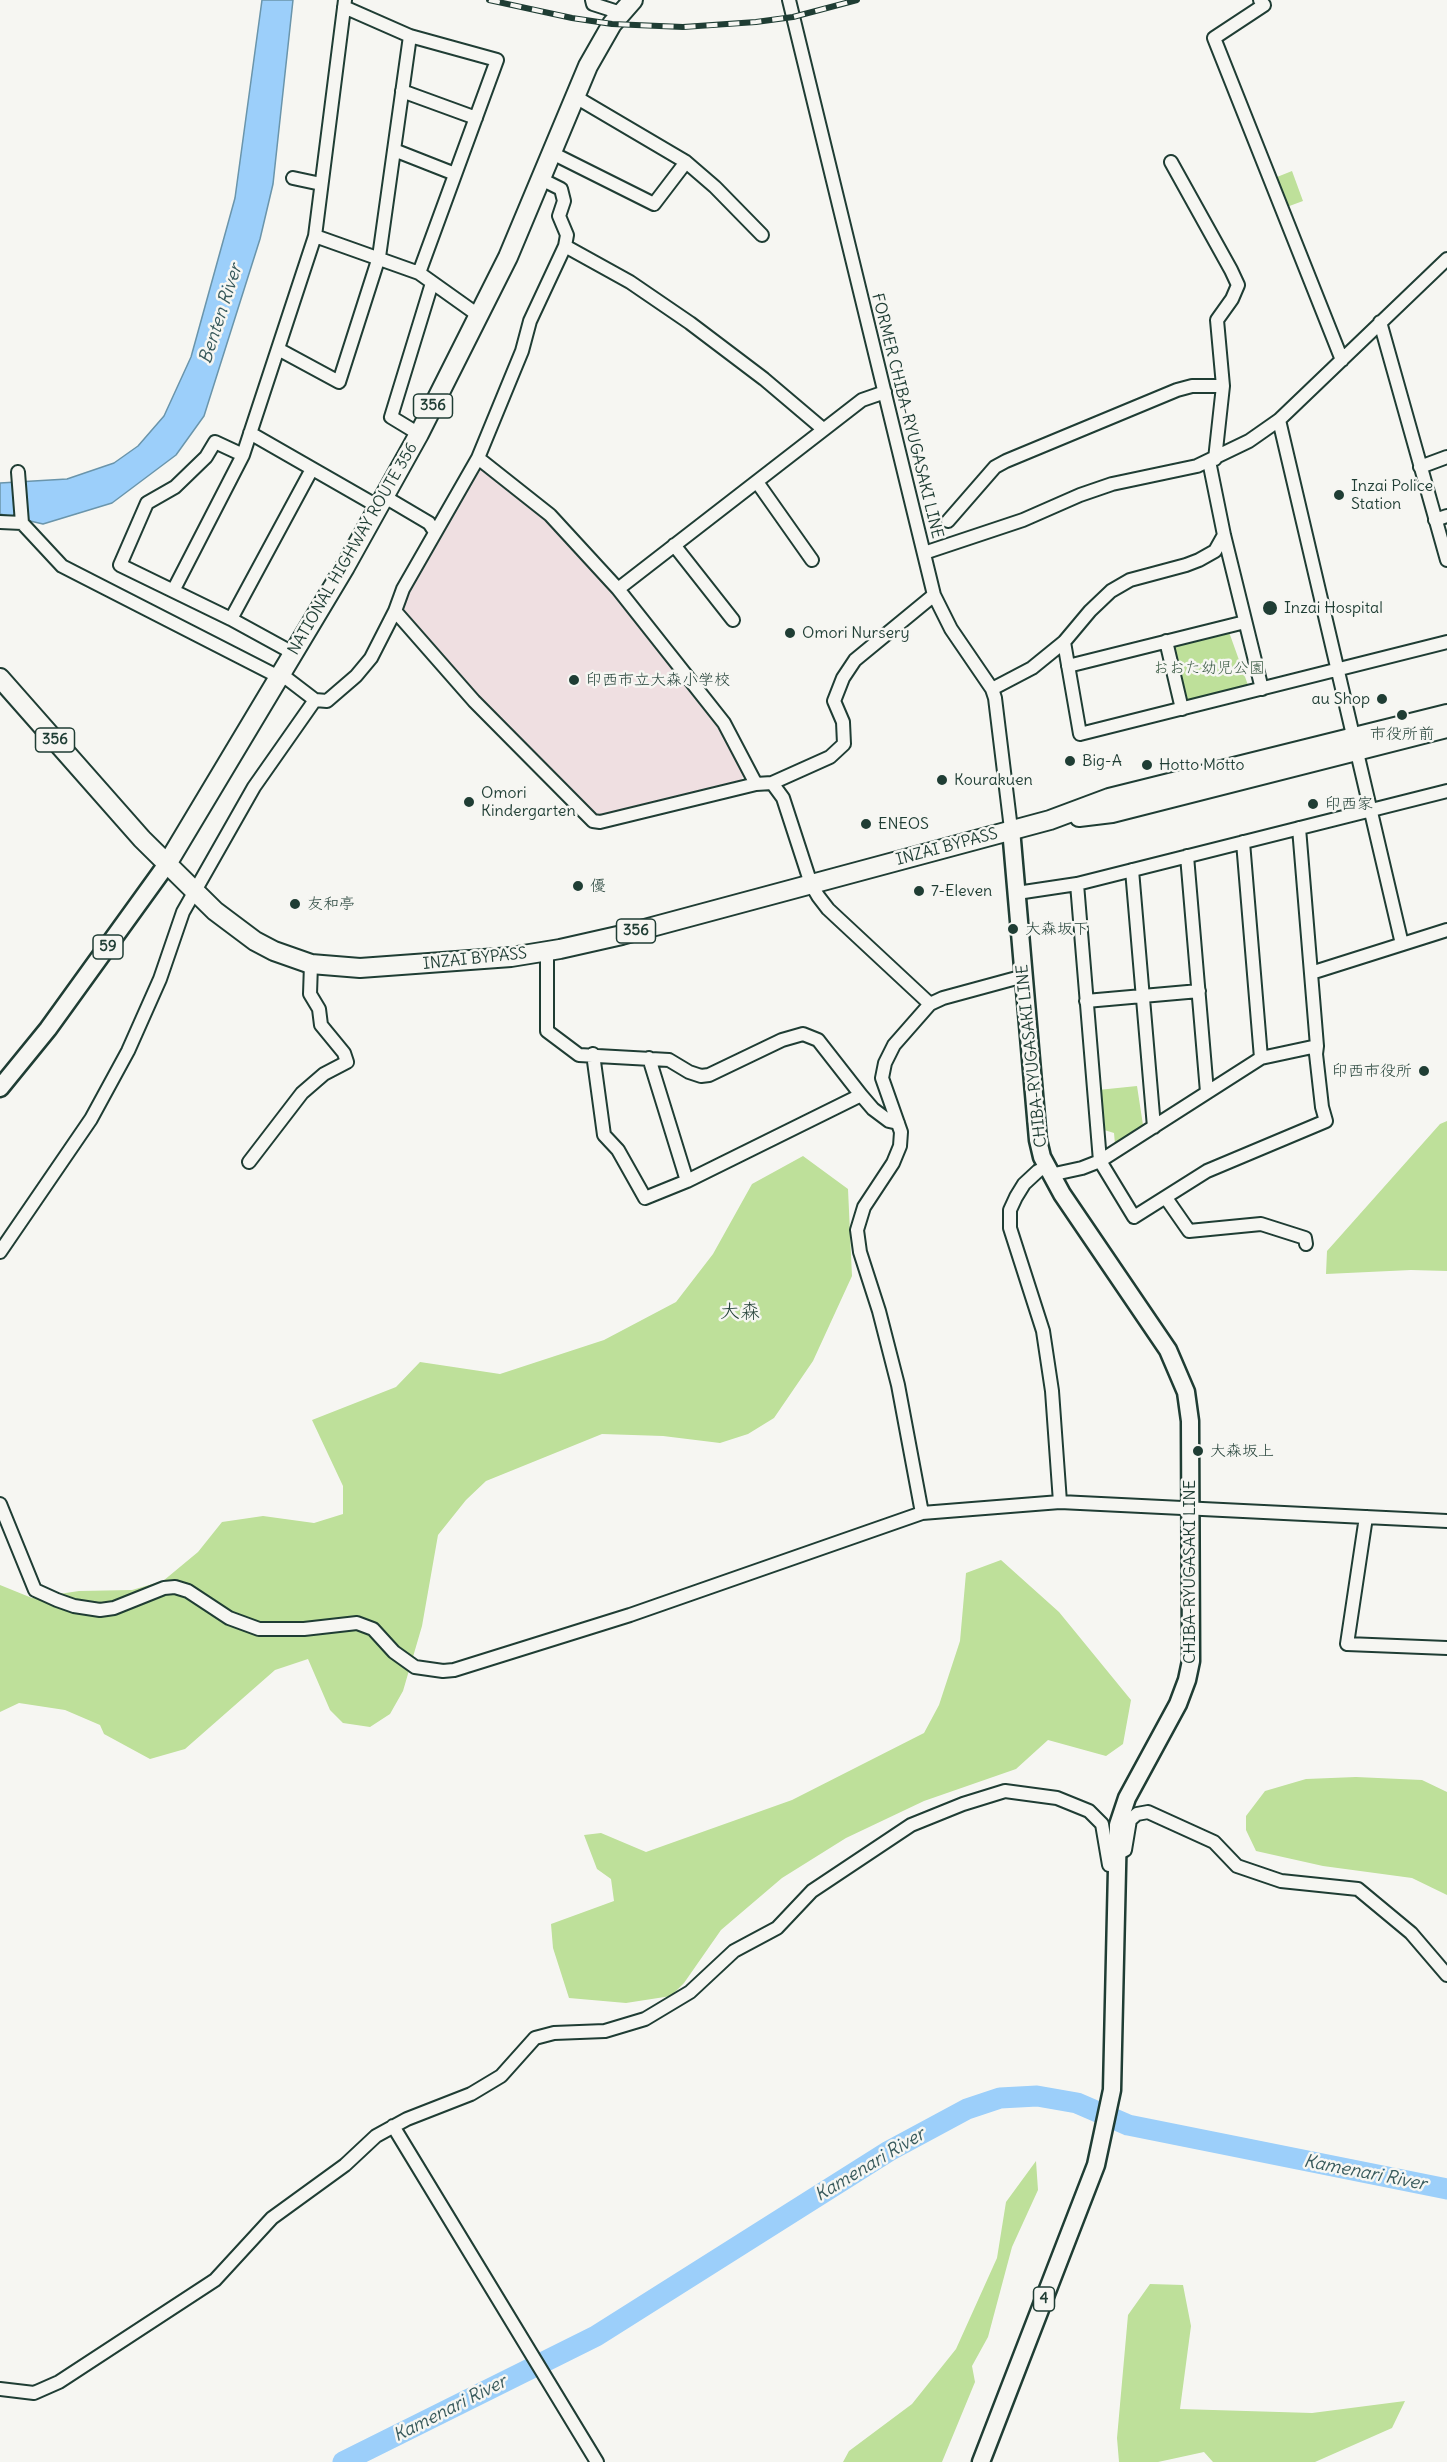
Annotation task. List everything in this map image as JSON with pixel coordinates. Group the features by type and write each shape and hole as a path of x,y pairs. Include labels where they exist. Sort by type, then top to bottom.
{"highway":[{"name":"NATIONAL HIGHWAY ROUTE 356","path":"168,864 382,502 419,434 507,257 574,96 599,44 627,6"},
{"name":"INZAI BYPASS","path":"0,678 142,839 214,911 255,941 274,951 311,964 360,968 388,968 480,960 547,951 621,935 1050,820 1109,798 1356,744 1447,728"},
{"name":"INZAI BYPASS","path":"1356,744 1447,714"}],"main road":[{"name":"CHIBA-RYUGASAKI LINE","path":"981,2462 1096,2165 1110,2100 1114,2030 1118,1825 1122,1811 1178,1704 1190,1671 1192,1508 1190,1421 1186,1392 1168,1350 1048,1171 1038,1140 1011,829"},
{"name":"59","path":"0,1088 48,1029 168,864"}],"street":[{"path":"592,0 593,4 627,6"},
{"name":"FORMER CHIBA-RYUGASAKI LINE","path":"789,0 934,595 951,629 992,689 998,709 1011,829"},
{"path":"1260,0 1264,5 1214,38 1342,360"},
{"path":"173,591 243,455 315,236 345,4 410,36 497,60 419,273"},
{"path":"278,349 339,382 379,257 410,36"},
{"path":"402,91 476,118"},
{"path":"574,96 686,162 762,235"},
{"path":"394,150 455,174"},
{"path":"552,153 654,204 686,162"},
{"path":"1171,162 1238,285 1232,299 1217,320 1222,386 1212,460 1224,536 1262,689"},
{"path":"293,178 321,184"},
{"path":"18,472 22,523 62,566 280,675 315,700 327,701 356,676 371,658 395,612 403,589 478,458 522,351 530,321 566,246 567,235 559,216 564,201 561,189 541,179"},
{"path":"315,236 419,273 478,315"},
{"path":"566,246 630,282 690,322 764,379 823,429"},
{"path":"924,554 1023,520 1080,495 1112,484 1197,466 1249,441 1279,420 1447,259"},
{"path":"419,434 391,417 432,283"},
{"path":"1380,322 1420,467 1441,518 1447,560"},
{"path":"948,520 994,467 1006,461 1177,390 1192,386 1222,386"},
{"path":"618,589 862,400 885,392"},
{"path":"1279,420 1402,944"},
{"path":"250,433 312,469 429,523 435,532"},
{"path":"243,455 215,442 206,457 174,487 147,503 120,565 293,652"},
{"path":"1420,467 1447,457"},
{"path":"478,458 550,515 618,589 724,723 756,784"},
{"path":"231,619 312,469"},
{"path":"757,482 812,560"},
{"path":"0,522 22,523"},
{"path":"992,689 1032,668 1064,642 1090,610 1112,591 1130,580 1199,560 1215,551 1224,536"},
{"path":"674,545 734,620"},
{"path":"395,612 474,701 593,821 600,822 756,784 772,783 830,758 844,744 843,722 834,700 843,678 855,660 934,595"},
{"path":"1068,666 1245,622"},
{"path":"1166,641 1182,709"},
{"path":"1064,642 1080,734 1447,642"},
{"path":"0,1252 91,1119 128,1051 160,979 183,912 254,787 315,700"},
{"path":"772,783 783,798 811,884 828,909 930,1004"},
{"path":"1017,893 1077,884 1447,791"},
{"path":"1077,884 1100,1161 1134,1217 1207,1171 1326,1121 1321,1096 1299,828"},
{"path":"1242,842 1262,1058"},
{"path":"1187,856 1207,1092"},
{"path":"1132,870 1154,1127"},
{"path":"1311,973 1447,930"},
{"path":"547,951 546,1031 579,1054 669,1060 701,1076 709,1075 782,1040 803,1035 818,1040 873,1109 889,1121 898,1123"},
{"path":"249,1162 302,1093 324,1074 347,1062 344,1053 321,1025 319,1009 310,994 311,964"},
{"path":"922,1513 898,1385 879,1311 860,1252 857,1230 864,1207 893,1163 900,1146 898,1123 882,1078 885,1063 894,1045 930,1004 943,998 1024,976"},
{"path":"1086,1001 1199,992"},
{"path":"1060,1502 1052,1391 1043,1331 1010,1228 1010,1210 1016,1197 1024,1184 1038,1171 1082,1168 1100,1161 1262,1058 1317,1046"},
{"path":"593,1054 604,1135 618,1150 645,1198 687,1181 861,1095"},
{"path":"649,1058 687,1181"},
{"path":"1166,1198 1189,1231 1261,1224 1305,1238 1306,1244"},
{"path":"0,1504 35,1590 57,1600 74,1606 100,1610 114,1608 164,1588 175,1587 188,1591 229,1618 259,1629 304,1629 357,1623 373,1629 394,1652 415,1666 443,1671 464,1667 620,1619 922,1513 1060,1502 1447,1521"},
{"path":"1366,1517 1347,1644 1447,1648"},
{"path":"0,2389 34,2392 59,2382 215,2280 272,2218 345,2165 376,2136 393,2126 471,2094 501,2076 534,2038 554,2033 605,2031 645,2019 690,1992 734,1952 777,1928 820,1885 911,1825 963,1804 1005,1791 1057,1798 1089,1811 1102,1824 1109,1865 1117,1854 1125,1850 1130,1820 1137,1814 1148,1812 1214,1842 1237,1866 1281,1881 1358,1889 1411,1933 1447,1975"},
{"path":"393,2126 597,2462"}],"shaded area":[{"name":"印西市立大森小学校","path":"484,467 557,526 566,542 597,573 717,721 744,775 739,784 595,816 406,620 401,604 477,468"}],"green space":[{"path":"1292,171 1303,201 1284,208 1272,179"},
{"name":"おおた幼児公園","path":"1229,632 1249,688 1185,704 1172,646"},
{"path":"1137,1086 1143,1125 1115,1144 1114,1133 1101,1129 1098,1090"},
{"path":"1447,1121 1447,1271 1411,1270 1326,1274 1327,1251 1440,1124"},
{"path":"803,1156 848,1189 852,1276 813,1361 774,1418 748,1434 720,1443 663,1436 602,1434 486,1481 466,1500 438,1535 422,1626 403,1691 390,1714 370,1727 343,1723 330,1710 308,1659 275,1670 185,1749 150,1759 104,1734 100,1725 65,1710 19,1703 0,1712 0,1585 32,1598 79,1591 132,1590 163,1581 198,1552 222,1522 263,1516 314,1523 343,1514 343,1486 312,1420 396,1387 420,1362 500,1374 604,1340 676,1302 713,1254 752,1184"},
{"path":"1001,1560 1059,1612 1131,1700 1123,1744 1106,1756 1048,1740 1016,1769 924,1801 846,1838 782,1878 721,1930 684,1983 671,1996 626,2003 569,1998 553,1948 551,1924 614,1901 611,1879 597,1869 584,1835 601,1833 646,1852 792,1800 924,1733 939,1705 960,1641 966,1573"},
{"path":"1356,1777 1422,1780 1447,1792 1447,1895 1412,1878 1323,1866 1256,1851 1246,1830 1246,1816 1265,1791 1306,1779"},
{"path":"1036,2161 1038,2190 1012,2247 988,2337 972,2366 975,2382 942,2462 843,2462 849,2451 912,2404 956,2349 997,2258 1006,2202"},
{"path":"1150,2284 1183,2285 1191,2326 1180,2409 1312,2413 1405,2401 1392,2428 1315,2462 1213,2462 1204,2452 1158,2462 1119,2462 1117,2438 1128,2315"}],"water":[{"name":"Benten River","path":"262,0 293,0 273,184 260,239 204,416 176,455 112,503 43,524 0,514 0,483 67,479 114,463 138,446 164,416 191,357 235,198"}],"waterway":[{"name":"Kamenari River","path":"343,2462 596,2336 889,2151 967,2109 1000,2098 1037,2096 1077,2103 1128,2125 1447,2189"}],"railway":[{"path":"489,0 612,24 683,27 793,17 857,0"}],"place":[{"name":"Inzai Police Station","path":"1339,495"},
{"name":"Inzai Hospital","path":"1270,608"},
{"name":"Omori Nursery","path":"790,633"},
{"name":"印西市立大森小学校","path":"574,680"},
{"name":"au Shop","path":"1382,699"},
{"name":"市役所前","path":"1402,715"},
{"name":"Big-A","path":"1070,761"},
{"name":"Hotto Motto","path":"1147,765"},
{"name":"Kourakuen","path":"942,780"},
{"name":"Omori Kindergarten","path":"469,802"},
{"name":"印西家","path":"1313,804"},
{"name":"ENEOS","path":"866,824"},
{"name":"優","path":"578,886"},
{"name":"7-Eleven","path":"919,891"},
{"name":"友和亭","path":"295,904"},
{"name":"大森坂下","path":"1013,929"},
{"name":"印西市役所","path":"1424,1071"},
{"name":"大森坂上","path":"1198,1451"}],"district":[{"name":"大森","path":"740,1312"}]}
